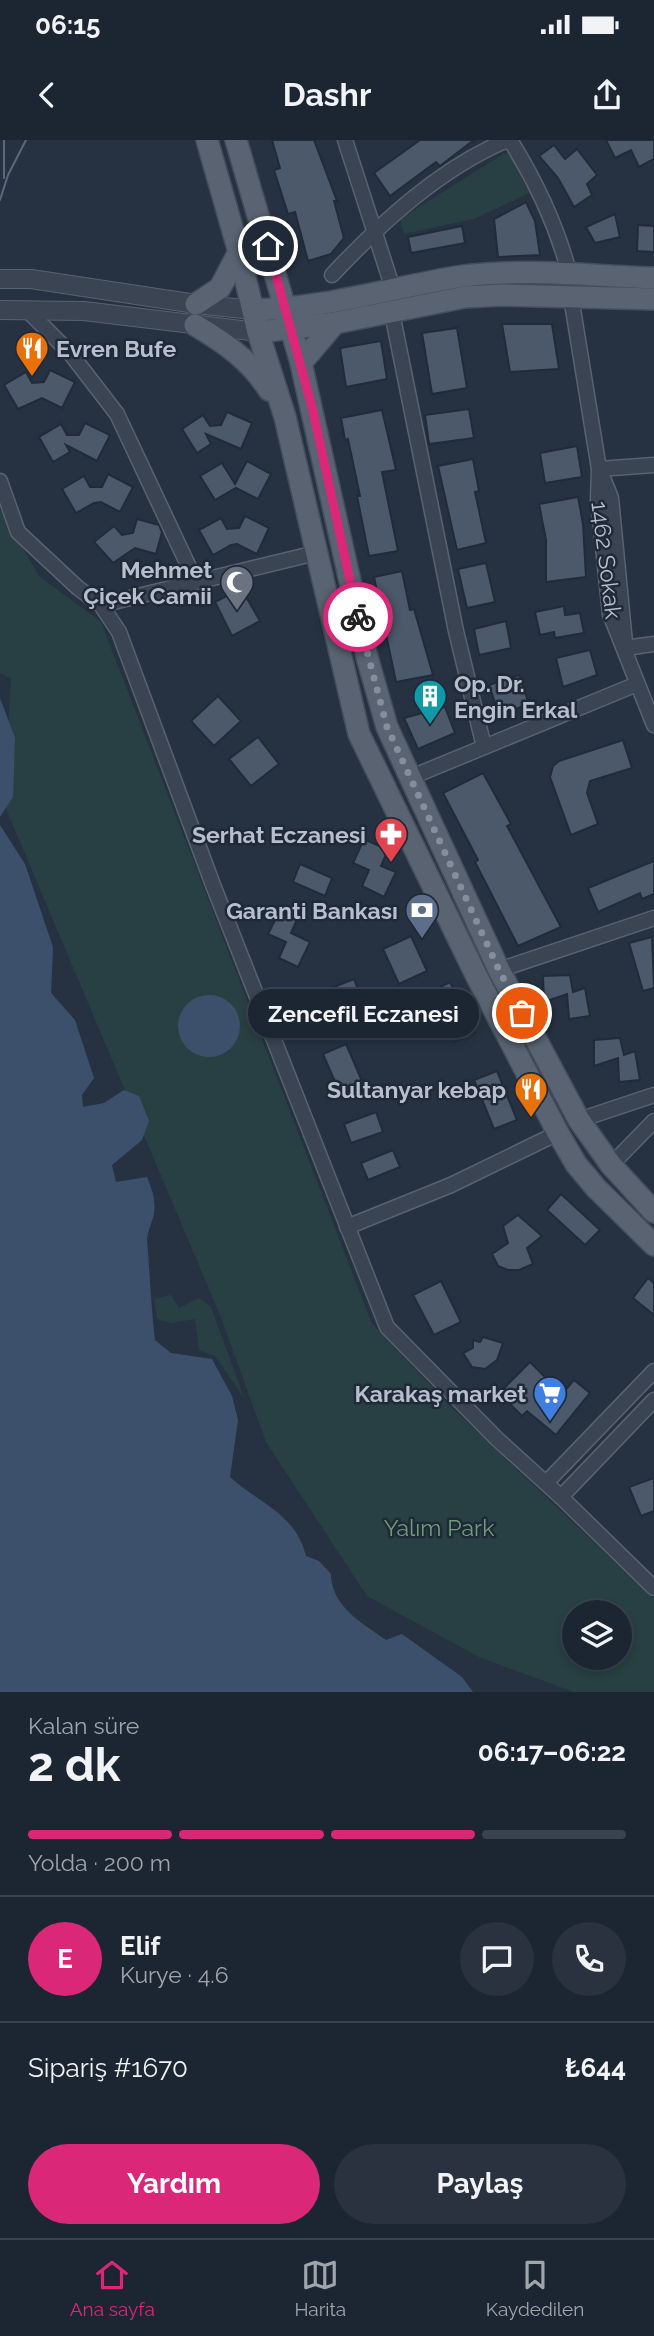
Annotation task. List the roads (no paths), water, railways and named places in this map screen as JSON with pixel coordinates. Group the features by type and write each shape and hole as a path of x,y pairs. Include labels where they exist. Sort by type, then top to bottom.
{"main road":[{"path":"206,140 239,252 258,332 285,417 359,734 476,975 558,1133 576,1164 596,1188 654,1245"},
{"path":"236,140 301,363 367,657 387,727 499,970 579,1120 611,1165 654,1212"},
{"path":"239,252 220,288 196,315 248,362 285,417"},
{"path":"276,273 287,287 303,298 328,302"},
{"path":"258,332 287,314 328,302 464,276 496,273 654,278"},
{"path":"253,310 335,323 465,297 503,295 654,299"},
{"path":"301,363 335,323"}],"street":[{"path":"345,140 372,232 393,289"},
{"path":"332,275 372,232 393,214 483,150 508,140 523,161 564,253 570,275"},
{"path":"0,279 31,279 196,315 258,332"},
{"name":"1462 Sokak","path":"571,297 599,469 611,498 625,648 654,725"},
{"path":"0,310 196,315 253,310"},
{"path":"27,310 70,353 117,414 196,582"},
{"path":"392,313 453,618 484,747"},
{"path":"599,469 654,465"},
{"path":"0,481 18,532 78,588 101,605 119,632 213,885 387,1327 496,1438 654,1588"},
{"path":"101,605 316,553"},
{"path":"625,648 654,644"},
{"path":"409,778 637,684"},
{"path":"499,970 654,918"},
{"path":"579,1120 654,1095"},
{"path":"611,1165 654,1121"},
{"path":"347,1227 451,1185 558,1133"},
{"path":"546,1483 654,1371"},
{"path":"561,1497 654,1400"}],"water":[{"path":"0,698 15,738 13,797 0,817"},
{"path":"0,825 25,864 53,947 51,993 75,1020 94,1078 82,1095 83,1107 104,1103 124,1090 139,1096 149,1121 142,1140 112,1165 116,1182 147,1177 153,1195 154,1214 147,1241 155,1340 171,1353 212,1359 232,1396 238,1420 230,1477 276,1511 294,1530 306,1556 319,1561 331,1574 336,1595 350,1613 386,1640 402,1634 462,1677 473,1692 0,1692"},
{"path":"209,995 231,1004 240,1026 231,1048 209,1057 187,1048 178,1026 187,1004"}],"tram line":[{"path":"4,140 4,178"},
{"path":"0,200 8,175 26,140"}],"place":[{"name":"Evren Bufe","path":"32,378"},
{"name":"Mehmet Çiçek Camii","path":"237,612"},
{"name":"Op. Dr. Engin Erkal","path":"430,726"},
{"name":"Serhat Eczanesi","path":"391,864"},
{"name":"Garanti Bankası","path":"422,940"},
{"name":"Zencefil Eczanesi","path":"522,1013"},
{"name":"Sultanyar kebap","path":"531,1119"},
{"name":"Karakaş market","path":"550,1423"}],"park label":[{"name":"Yalım Park","path":"439,1527"}]}
